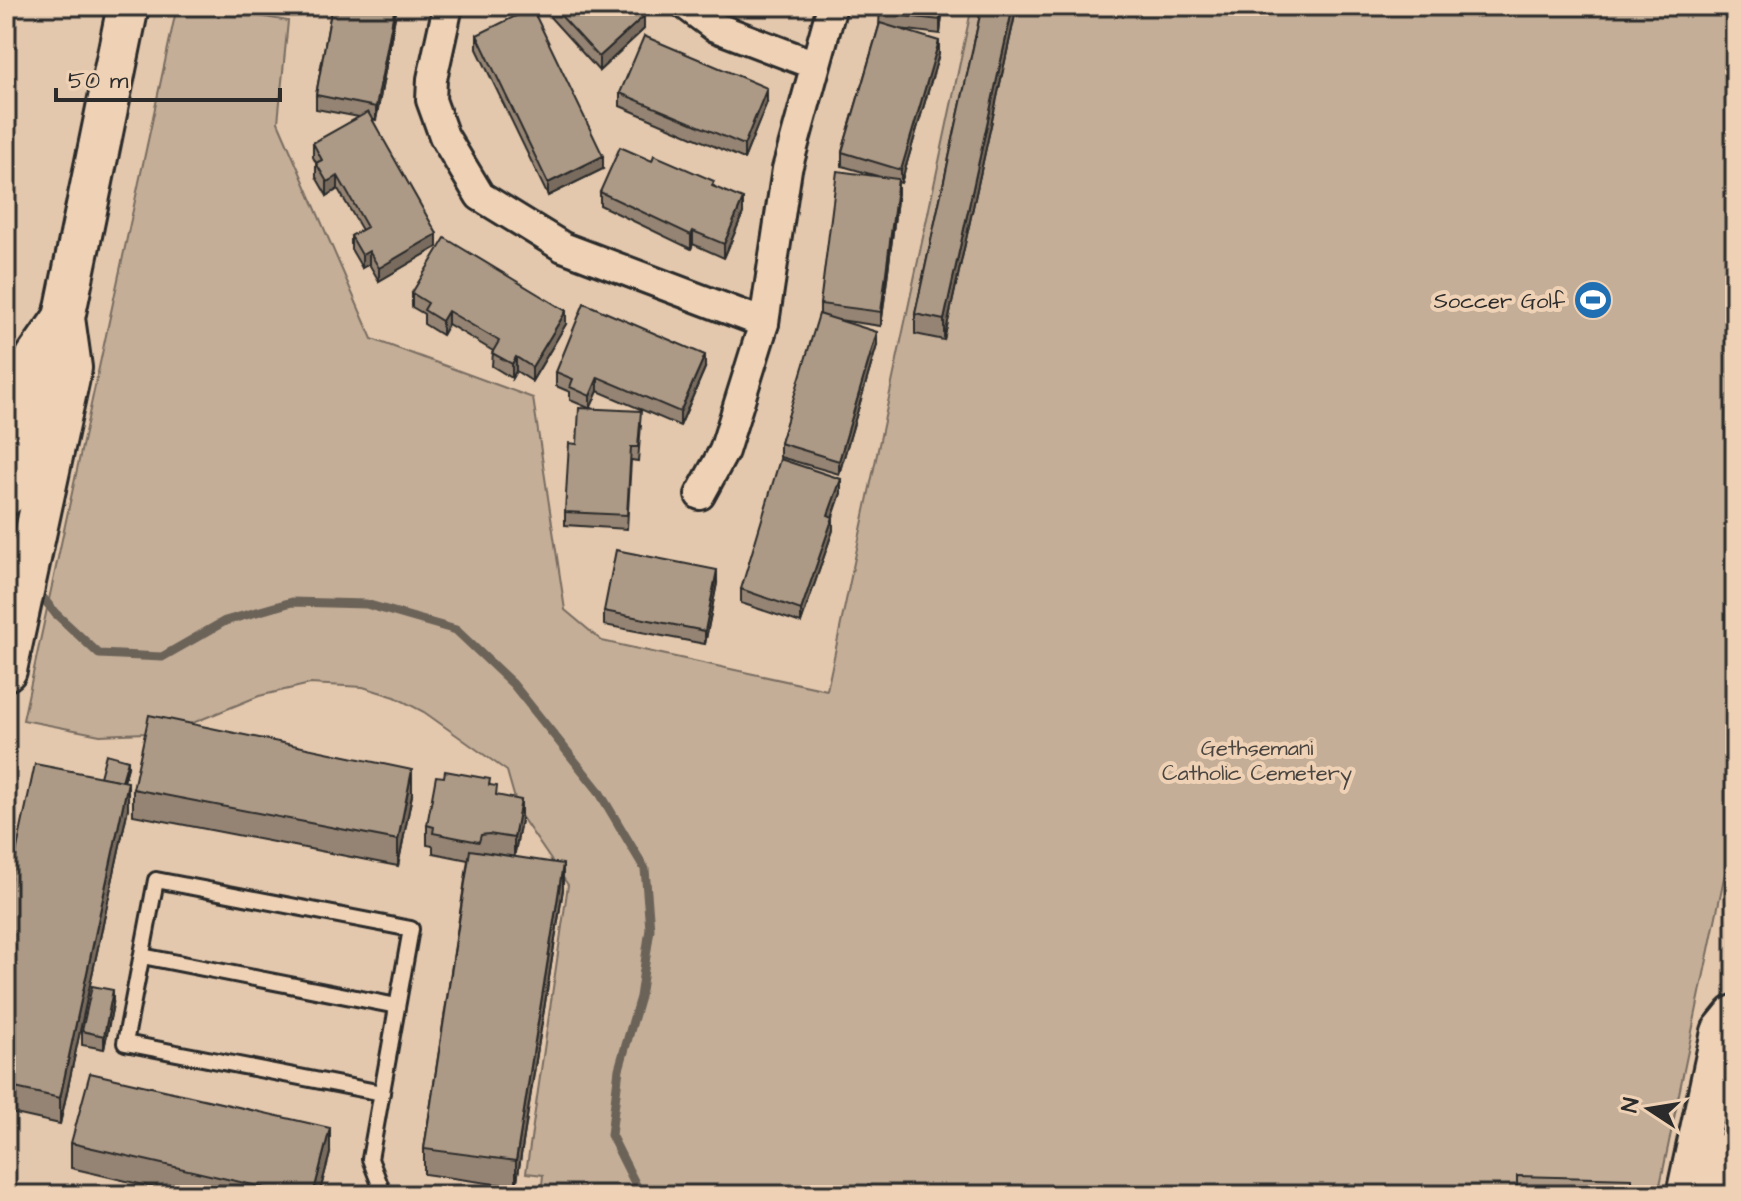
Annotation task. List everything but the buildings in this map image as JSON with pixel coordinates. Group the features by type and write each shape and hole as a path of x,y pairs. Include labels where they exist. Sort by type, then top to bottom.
{"street":[{"path":"6,670 71,368 64,318 128,6"},
{"path":"448,6 432,79 431,100 444,136 480,196 563,247 764,323"},
{"path":"687,6 715,27 815,65"},
{"path":"700,495 724,451 764,323 787,169 832,6"},
{"path":"6,495 36,358 64,318"},
{"path":"1687,1195 1722,1032 1735,1016"},
{"path":"1725,1195 1735,1149"}],"lane":[{"path":"382,1093 125,1043 156,880 411,929 397,1006 382,1093 370,1159 384,1195"},
{"path":"142,956 397,1006"}],"green space":[{"name":"Gethsemani Catholic Cemetery","path":"177,6 203,6 288,21 278,122 372,339 533,398 565,610 602,641 827,690 972,6 1735,6 1735,825 1658,1195 541,1195 543,1175 526,1173 568,885 519,813 507,771 424,712 395,697 363,687 310,684 259,696 178,729 145,733 100,735 23,720"}],"waterway":[{"path":"6,549 18,564"},
{"path":"36,589 55,613 99,654 162,657 225,621 292,602 366,604 456,630 513,684 598,790 645,869 650,929 640,997 619,1069 611,1135 641,1195"}],"place":[{"name":"Soccer Golf","path":"1593,300"}]}
